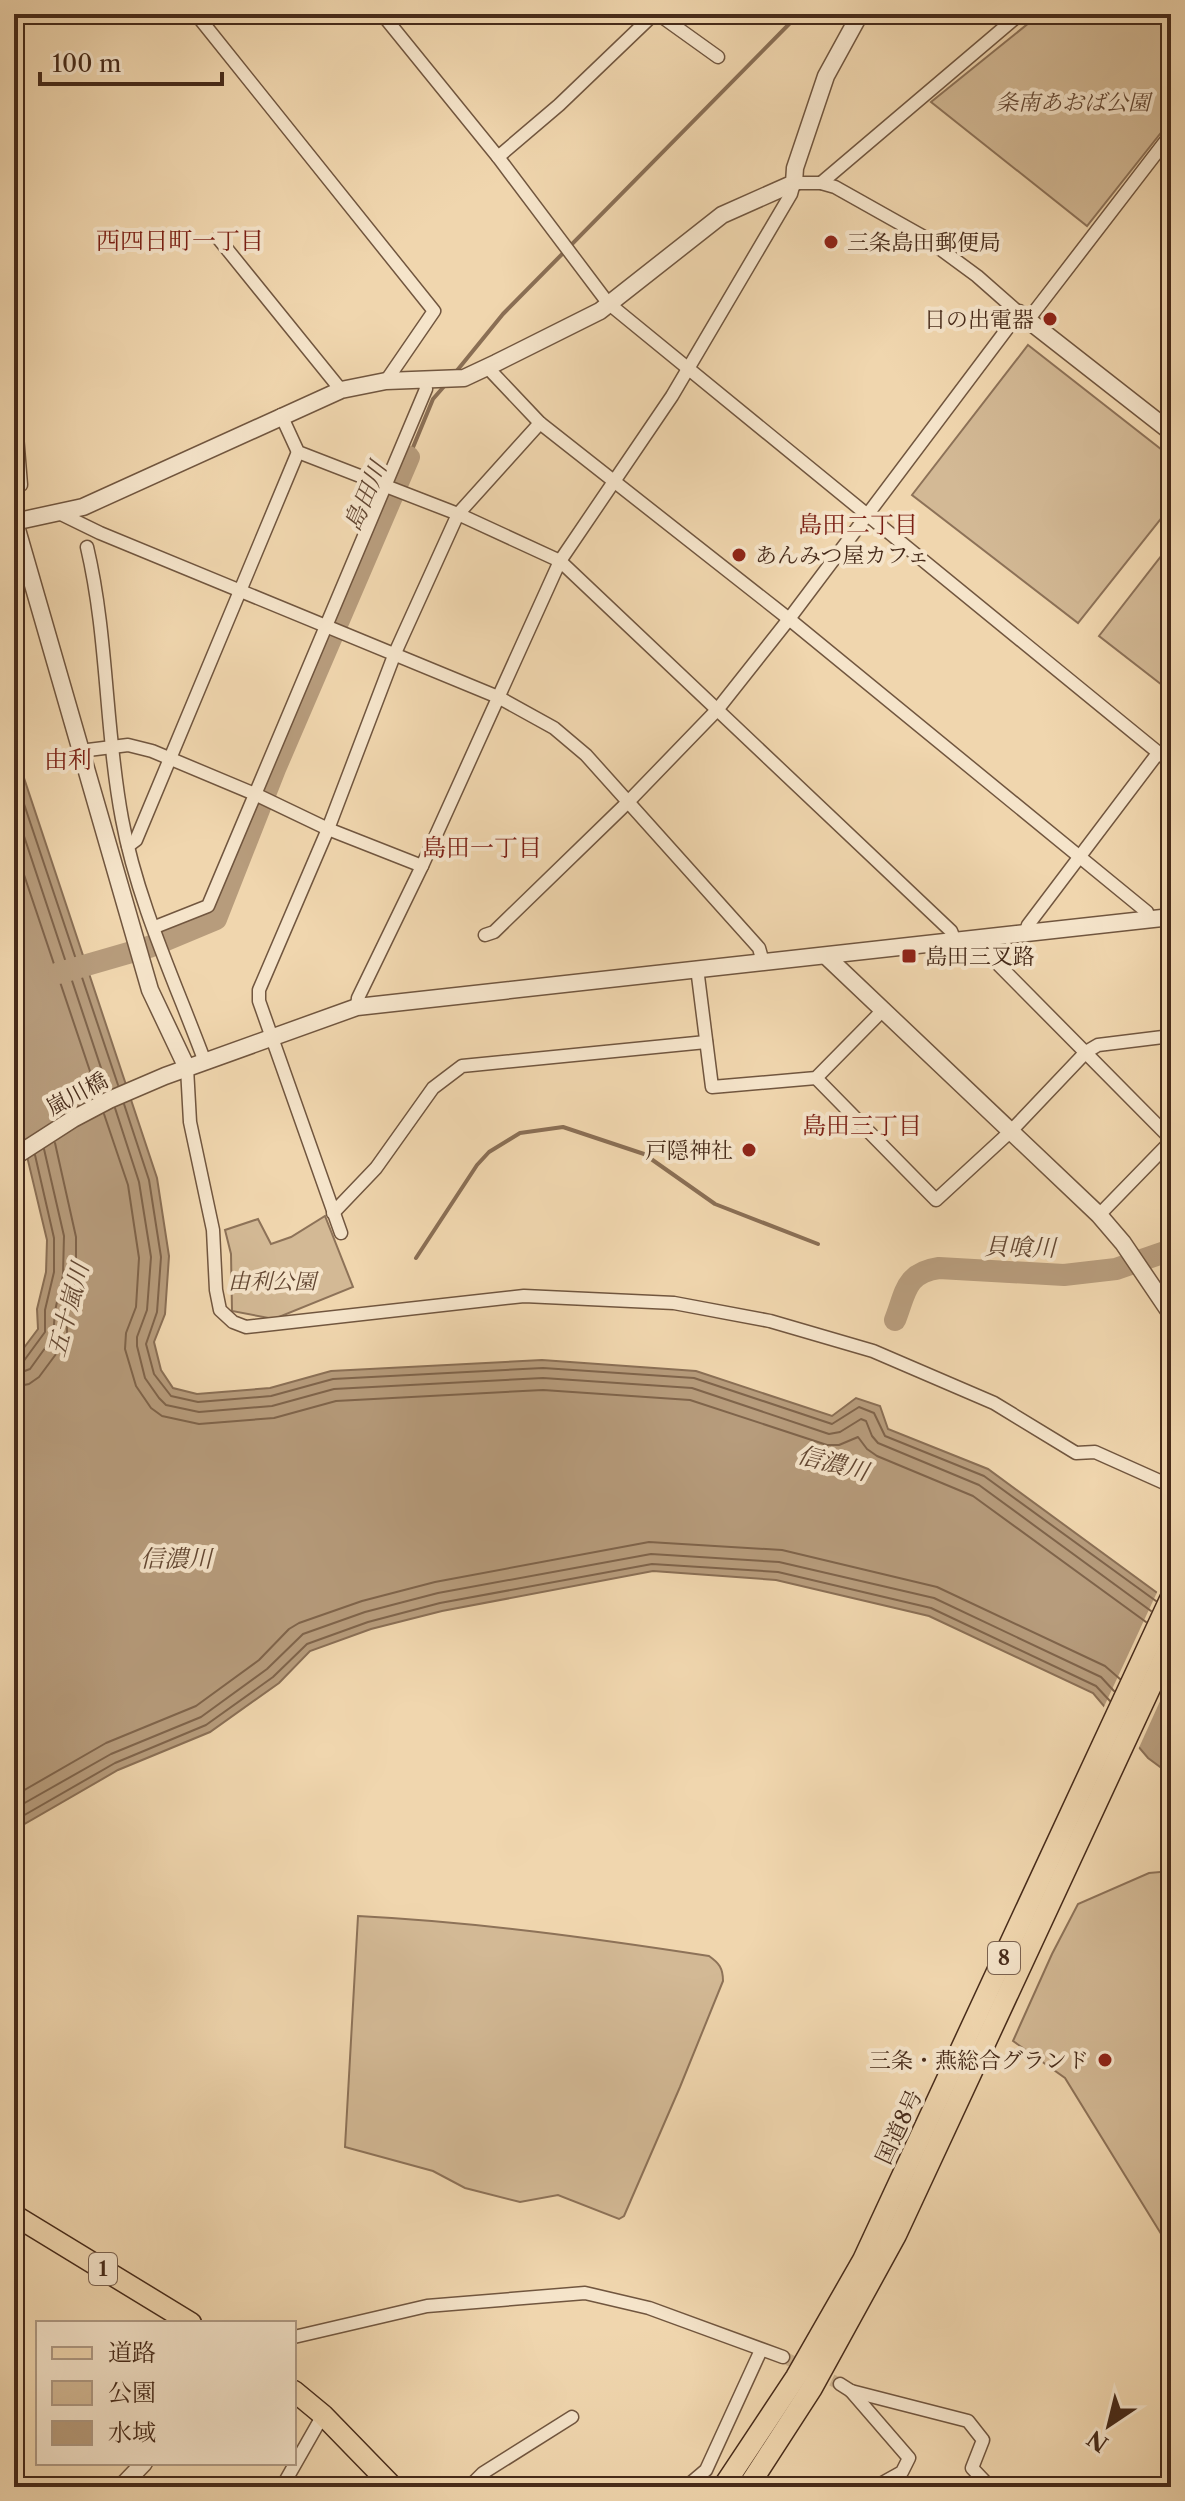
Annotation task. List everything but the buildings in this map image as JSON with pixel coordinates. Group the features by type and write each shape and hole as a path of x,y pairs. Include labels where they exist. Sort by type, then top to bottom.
{"main road":[{"name":"国道8号","path":"748,2487 812,2388 901,2180 1171,1597"},
{"name":"国道8号","path":"723,2487 796,2377 841,2319 917,2191 1171,1643"},
{"name":"1","path":"14,2215 188,2321"},
{"path":"296,2393 323,2415 393,2487"}],"street":[{"path":"196,14 434,311 386,381"},
{"path":"382,14 498,157 608,303 1171,763"},
{"path":"498,157 656,14 718,57"},
{"path":"357,1007 358,998 422,866 560,561 689,369 791,194 795,168 826,76 860,14"},
{"path":"821,183 1020,14"},
{"path":"485,935 494,932 628,802 717,710 866,514 1171,134"},
{"path":"1159,150 1171,160"},
{"path":"1171,432 924,237 835,187 821,183 794,183 722,215 600,311 464,378 386,381 341,390 83,507 14,521 150,990 187,1068 190,1122 213,1230 216,1290 220,1310 233,1322 246,1327 524,1296 674,1303 770,1321 873,1351 994,1403 1076,1453 1095,1452 1171,1486"},
{"path":"218,238 341,390"},
{"path":"487,367 540,423 789,619 1147,912 1150,919"},
{"path":"155,927 208,906 386,487 426,389 424,380"},
{"path":"14,398 21,485"},
{"path":"281,415 298,452 458,514 560,561 951,931 955,941"},
{"path":"341,1233 259,1001 259,990 328,829 395,653 458,514 540,423"},
{"path":"128,846 136,840 298,452"},
{"path":"57,512 100,533 498,697 554,728 586,755 759,948 763,962"},
{"path":"87,547 97,588 112,745 128,846 205,1062"},
{"path":"80,751 128,745 170,757 328,829 422,866"},
{"path":"1025,934 1028,925 1158,753"},
{"name":"嵐川橋","path":"14,1157 73,1119 165,1076 357,1007 1171,917"},
{"path":"977,939 982,948 1171,1140 1099,1215"},
{"path":"826,956 1099,1215 1123,1243 1171,1314"},
{"path":"697,968 712,1087 816,1078 884,1009"},
{"path":"816,1078 936,1200 1011,1131 1086,1052 1098,1045 1171,1036"},
{"path":"333,1213 376,1168 433,1088 462,1066 706,1042"},
{"path":"296,2337 427,2306 585,2293 649,2308 783,2357"},
{"path":"686,2487 706,2470 761,2350"},
{"path":"875,2487 902,2472 909,2458 845,2388 968,2421 983,2440 972,2468 990,2487"},
{"path":"296,2462 323,2415"},
{"path":"469,2487 483,2473 572,2417"},
{"path":"121,2487 142,2465"},
{"path":"282,2487 295,2465"}],"green space":[{"name":"条南あおば公園","path":"1040,14 1171,14 1171,120 1087,226 931,102"},
{"path":"1028,345 1171,457 1171,506 1078,623 912,495"},
{"path":"1162,555 1171,562 1171,692 1099,636"},
{"name":"由利公園","path":"325,1216 353,1287 274,1319 232,1311 231,1254 225,1230 258,1219 271,1244 291,1237"},
{"name":"三条・燕総合グランド","path":"1171,1871 1171,2250 1065,2078 1013,2041 1078,1904 1149,1873"},
{"path":"358,1916 578,1937 709,1956 718,1964 723,1981 624,2216 619,2219 558,2195 520,2202 465,2188 433,2171 345,2147"}],"water":[{"name":"信濃川","path":"14,748 157,1178 169,1256 165,1314 154,1342 161,1370 173,1388 197,1394 270,1388 331,1371 542,1360 696,1371 832,1416 856,1398 880,1406 888,1429 988,1469 1171,1603 1171,1775 1148,1758 1093,1693 929,1616 776,1580 653,1571 442,1611 371,1629 310,1651 279,1683 210,1732 118,1770 14,1830 14,1361 38,1329 37,1309 46,1272 47,1240 14,1102"}],"pier":[{"path":"1159,1588 1171,1598 1171,1677 1137,1752 1102,1711"}],"waterway":[{"name":"島田川","path":"455,373 503,314 799,14"},
{"name":"島田川","path":"409,457 433,399 447,383"},
{"name":"島田川","path":"59,973 149,947 216,919 275,769 409,457"},
{"path":"416,1258 477,1165 489,1152 520,1133 563,1127 644,1154 715,1204 818,1244"},
{"name":"貝喰川","path":"895,1320 913,1279 939,1268 1064,1275 1116,1269 1171,1250"}],"tunnel":[{"path":"783,2357 840,2384"}],"place":[{"name":"三条島田郵便局","path":"831,242"},
{"name":"日の出電器","path":"1050,319"},
{"name":"あんみつ屋カフェ","path":"739,555"},
{"name":"島田三叉路","path":"909,956"},
{"name":"戸隠神社","path":"749,1150"},
{"name":"三条・燕総合グランド","path":"1105,2060"}],"district":[{"name":"西四日町一丁目","path":"180,240"},
{"name":"島田二丁目","path":"858,524"},
{"name":"由利","path":"68,759"},
{"name":"島田一丁目","path":"482,847"},
{"name":"島田三丁目","path":"862,1125"}],"water label":[{"name":"五十嵐川","path":"68,1310"}]}
